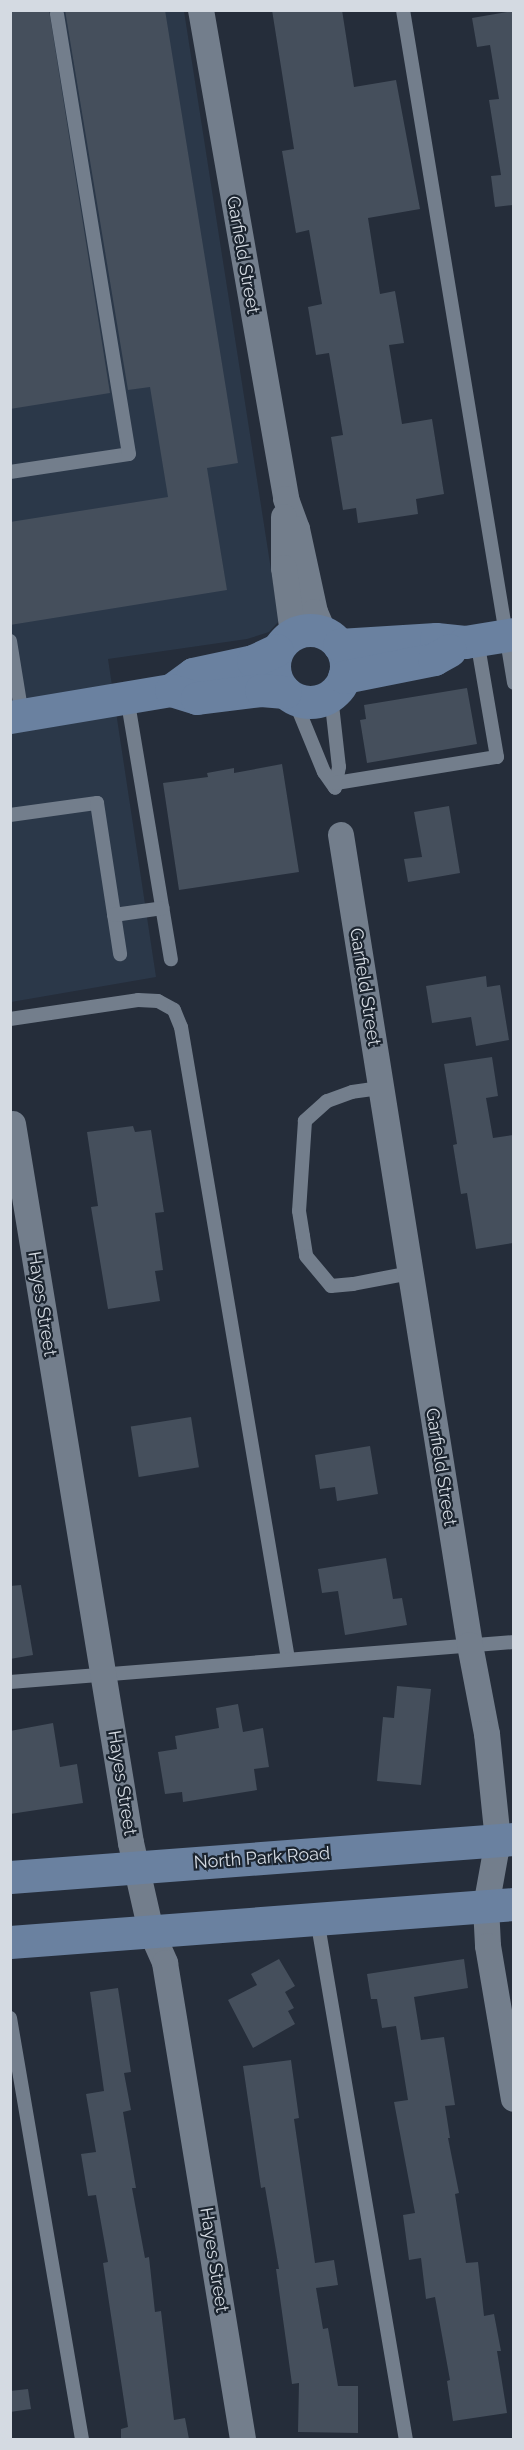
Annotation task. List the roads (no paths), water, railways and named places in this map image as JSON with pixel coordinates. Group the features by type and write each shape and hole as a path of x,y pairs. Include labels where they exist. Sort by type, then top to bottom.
{"street":[{"name":"Garfield Street","path":"201,10 286,499 297,529 315,612 308,640"},
{"path":"171,690 193,674 253,661 308,640 490,638"},
{"path":"16,716 171,690 197,698 261,690 289,696 306,703 319,702 338,686 434,659 490,638"},
{"path":"308,640 344,655 338,686"},
{"path":"289,696 274,673 308,640"},
{"name":"Garfield Street","path":"341,835 470,1645 506,1840 500,1906 488,1946 513,2099"},
{"name":"Hayes Street","path":"13,1124 131,1843 152,1931 165,1963 243,2439"},
{"name":"North Park Road","path":"10,1877 506,1840"},
{"path":"10,1942 500,1906"}],"lane":[{"path":"336,783 497,758 490,638 403,10"},
{"path":"10,472 129,454 57,14"},
{"path":"490,638 513,683"},
{"path":"10,641 16,716"},
{"path":"289,696 324,772 335,788 339,767 338,686"},
{"path":"127,697 171,959"},
{"path":"10,815 97,803 120,954"},
{"path":"114,915 163,908"},
{"path":"10,1019 138,1000 158,1001 174,1010 181,1027 288,1659"},
{"path":"381,1088 352,1092 327,1101 304,1121 299,1211 306,1256 331,1286 410,1273"},
{"path":"10,1682 513,1642"},
{"path":"318,1919 406,2439"},
{"path":"10,2018 81,2439"}]}
